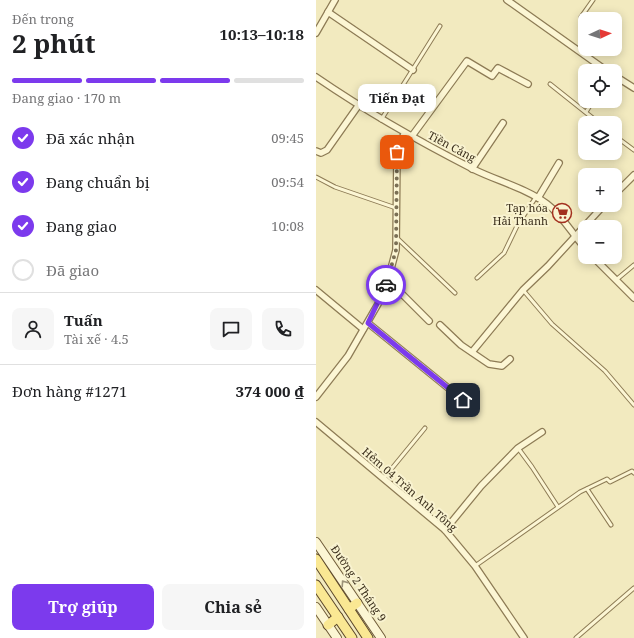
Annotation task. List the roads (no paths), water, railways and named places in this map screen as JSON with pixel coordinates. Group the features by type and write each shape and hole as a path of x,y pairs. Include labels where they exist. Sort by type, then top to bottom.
{"main road":[{"name":"Đường 2 Tháng 9","path":"316,542 381,638"},
{"name":"Đường 2 Tháng 9","path":"316,558 368,638"},
{"path":"316,585 352,638"},
{"path":"349,609 358,602"},
{"path":"316,607 337,638"},
{"path":"328,625 338,618"}],"street":[{"path":"316,33 335,0"},
{"path":"507,0 597,64"},
{"path":"328,12 413,70"},
{"path":"412,136 467,61 492,76 498,68 528,84"},
{"name":"Tiền Cảng","path":"316,77 358,106 404,134 412,136 472,169 537,197 558,214 578,240"},
{"path":"622,80 634,88"},
{"path":"316,151 321,153 327,150 358,106"},
{"path":"472,169 504,123"},
{"path":"316,397 348,356 368,323 388,280 396,250 397,238 397,152 404,134"},
{"path":"537,197 559,163"},
{"path":"622,187 634,175"},
{"path":"472,352 523,290 548,266 597,212"},
{"path":"599,264 634,298"},
{"path":"388,280 429,321"},
{"path":"316,290 363,329"},
{"path":"368,323 463,400"},
{"path":"440,325 461,344 489,364 494,366 502,366 510,359"},
{"name":"Hẻm 04 Trần Anh Tông","path":"316,422 445,530 475,566 524,638"},
{"path":"445,530 481,486 518,448 542,432"}],"lane":[{"path":"585,12 593,0"},
{"path":"381,120 440,26"},
{"path":"550,84 591,116"},
{"path":"586,112 589,108"},
{"path":"622,141 634,150"},
{"path":"316,177 335,187 396,208"},
{"path":"477,278 504,253 518,224 537,197"},
{"path":"397,238 455,293"},
{"path":"615,281 634,265"},
{"path":"523,290 552,324 605,371 634,405"},
{"path":"384,478 425,428"},
{"path":"518,448 558,507"},
{"path":"475,566 558,507 587,489 607,479 610,482 632,471 634,473"},
{"path":"587,489 611,525"},
{"path":"576,638 634,588"}],"place":[{"name":"Tiến Đạt","path":"397,152"},
{"name":"Tạp hóa Hải Thanh","path":"562,213"}]}
